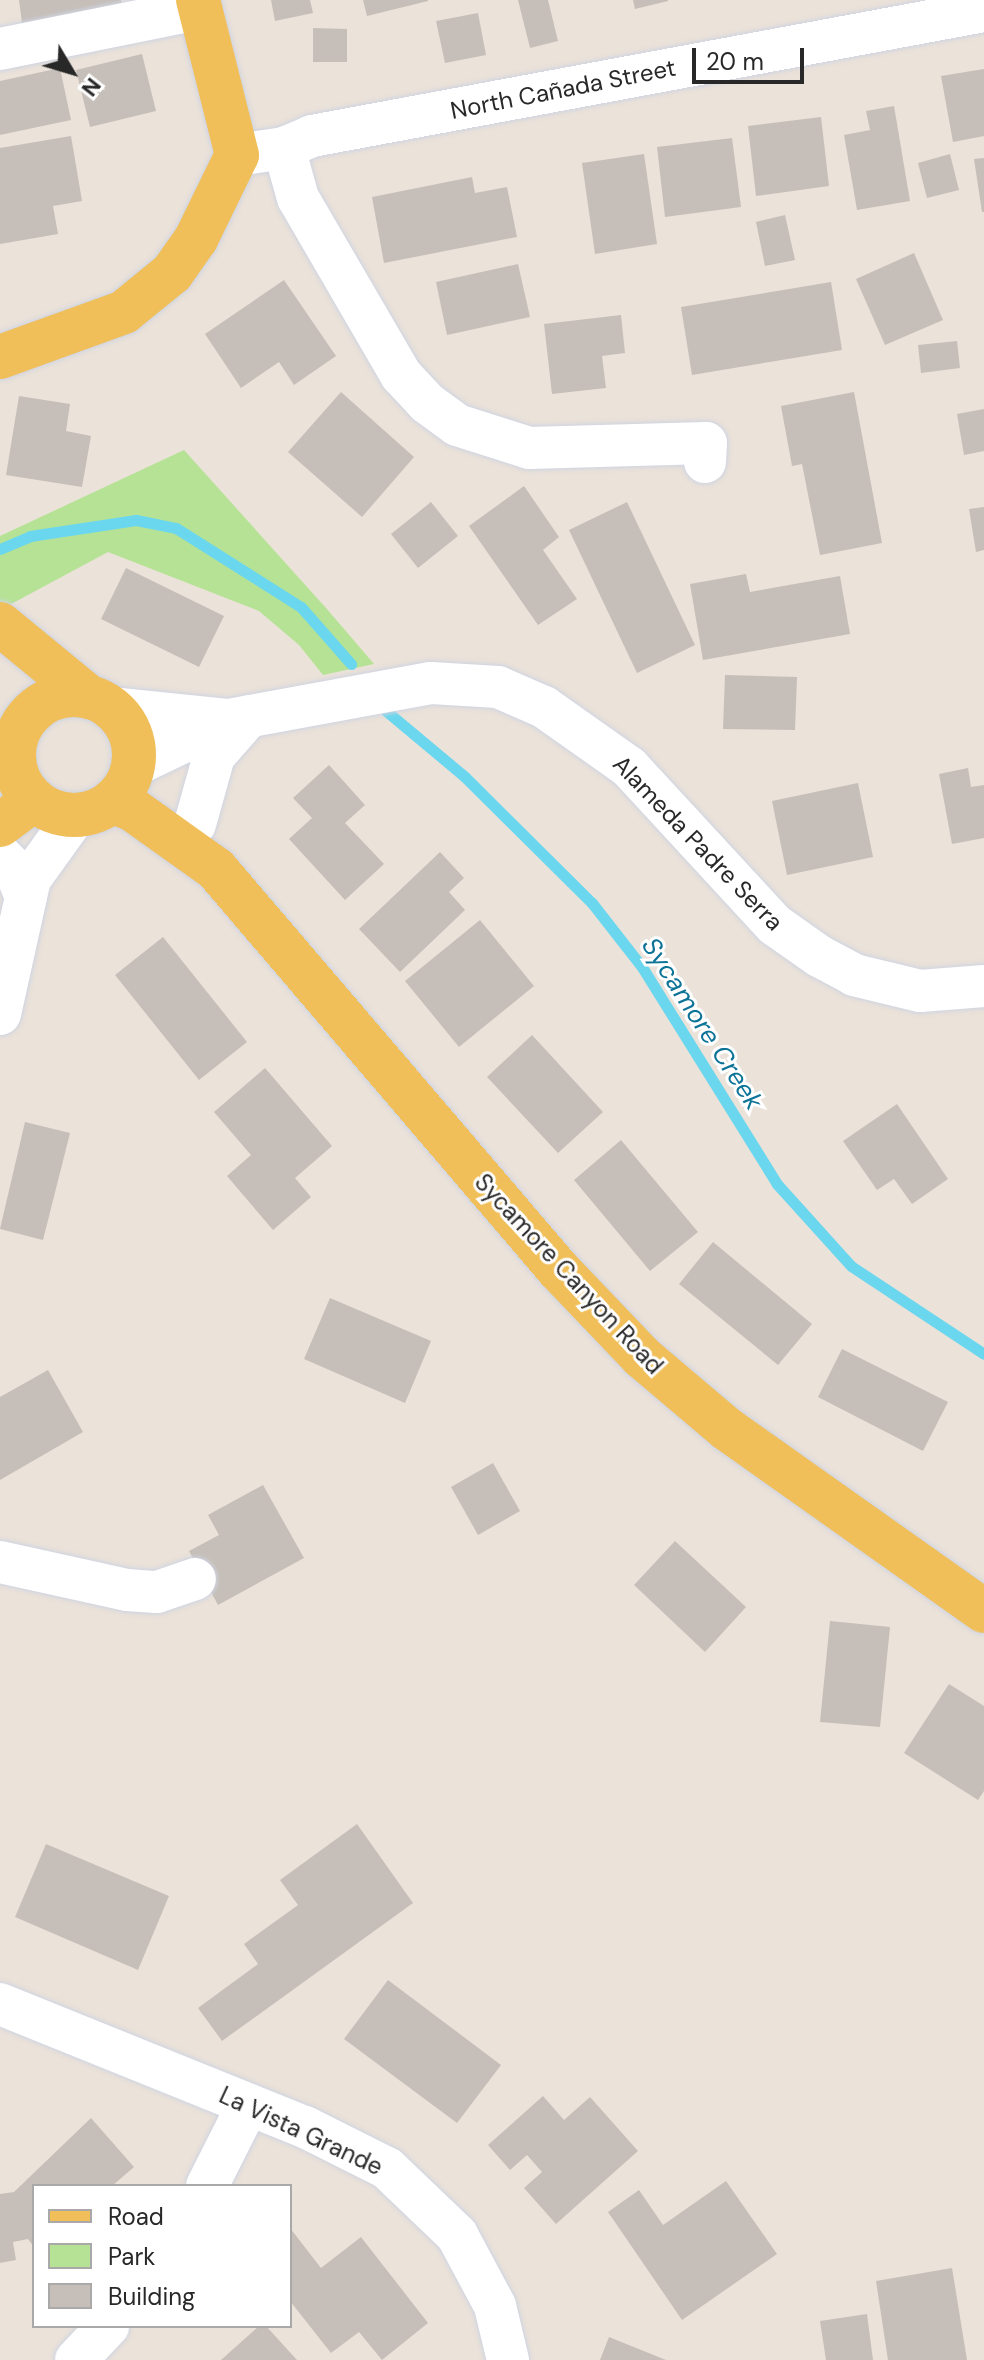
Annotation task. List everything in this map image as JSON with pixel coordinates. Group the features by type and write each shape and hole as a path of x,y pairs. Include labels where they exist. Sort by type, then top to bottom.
{"main road":[{"path":"0,357 109,321 139,303 172,273 196,239 237,155 198,4"},
{"path":"0,626 100,702 128,730 114,787 17,795 17,738 30,715 57,698 100,702"},
{"path":"0,626 22,678 30,715"},
{"name":"Sycamore Canyon Road","path":"114,787 195,824 216,869"},
{"name":"Sycamore Canyon Road","path":"114,787 132,809 216,869 558,1269 642,1357 727,1429 984,1611"}],"street":[{"path":"0,49 198,4"},
{"name":"North Cañada Street","path":"237,155 284,148 312,136 984,11"},
{"path":"284,148 298,198 401,375 427,403 457,425 529,448 706,443 705,462"},
{"name":"Alameda Padre Serra","path":"100,702 239,718 431,683 476,683 517,694 574,725 629,767 775,925 819,956 854,975 905,988 946,991 984,986"},
{"path":"195,824 214,756 239,718"},
{"name":"Alameda Padre Serra","path":"19,877 114,787 239,718"},
{"name":"Alameda Padre Serra","path":"0,1014 25,849 17,795"},
{"path":"0,1562 127,1590 157,1592 195,1579"},
{"name":"La Vista Grande","path":"0,2004 356,2150 430,2204 478,2268 495,2306 508,2360"},
{"path":"208,2184 248,2105"},
{"path":"76,2360 106,2328"}],"green space":[{"path":"184,450 374,664 323,675 299,645 259,611 108,552 0,610 0,536"}],"building":[{"path":"19,0 121,0 124,23 24,38"},
{"path":"271,0 310,0 313,13 275,21"},
{"path":"363,0 428,0 428,1 367,16"},
{"path":"518,0 548,0 558,41 530,48"},
{"path":"633,0 668,0 668,1 635,9"},
{"path":"478,13 486,55 445,63 436,21"},
{"path":"313,28 347,29 347,62 313,62"},
{"path":"142,54 156,111 90,127 76,70"},
{"path":"60,68 71,120 0,135 0,81"},
{"path":"984,69 984,136 953,142 941,76"},
{"path":"894,106 910,201 857,210 844,135 870,130 866,111"},
{"path":"821,117 829,186 756,196 748,126"},
{"path":"71,136 82,201 53,206 58,234 0,244 0,148"},
{"path":"732,138 741,207 665,217 657,147"},
{"path":"644,154 657,244 595,254 582,163"},
{"path":"950,154 959,190 927,198 918,163"},
{"path":"984,158 984,212 982,212 974,159"},
{"path":"472,177 475,193 507,187 517,237 384,263 372,197"},
{"path":"785,215 795,260 765,266 756,222"},
{"path":"914,253 943,320 885,345 856,279"},
{"path":"518,264 530,317 447,335 436,282"},
{"path":"284,280 336,356 294,385 279,362 241,388 205,334"},
{"path":"831,282 842,350 692,375 681,307"},
{"path":"621,315 625,353 602,356 606,388 552,394 544,324"},
{"path":"957,341 960,368 921,373 918,345"},
{"path":"341,392 414,457 362,517 288,452"},
{"path":"854,392 882,543 820,555 802,464 792,466 781,406"},
{"path":"19,396 70,404 66,431 91,436 82,487 6,475"},
{"path":"984,409 984,451 964,455 957,414"},
{"path":"524,486 559,537 543,550 577,599 538,625 469,526"},
{"path":"431,502 458,536 418,568 391,534"},
{"path":"627,502 695,645 637,673 569,530"},
{"path":"984,507 984,550 976,552 969,509"},
{"path":"126,568 224,616 199,667 101,619"},
{"path":"746,574 750,592 840,576 850,634 703,660 690,584"},
{"path":"725,675 797,677 795,730 723,729"},
{"path":"329,765 365,805 345,823 384,864 345,900 289,839 312,818 293,798"},
{"path":"968,768 971,787 984,785 984,838 952,844 939,774"},
{"path":"858,783 873,857 787,875 772,801"},
{"path":"440,852 464,878 449,892 465,910 400,972 359,929"},
{"path":"480,920 534,986 459,1047 405,981"},
{"path":"163,937 247,1042 199,1080 115,975"},
{"path":"532,1035 603,1112 558,1153 487,1077"},
{"path":"265,1068 332,1146 295,1178 311,1197 273,1230 227,1176 251,1155 214,1112"},
{"path":"897,1104 948,1179 912,1204 894,1179 877,1190 843,1141"},
{"path":"25,1122 70,1133 43,1240 0,1229"},
{"path":"621,1140 698,1232 650,1271 574,1180"},
{"path":"713,1242 812,1324 778,1365 679,1284"},
{"path":"330,1298 431,1341 405,1403 304,1359"},
{"path":"842,1349 948,1402 923,1451 818,1397"},
{"path":"48,1370 83,1432 0,1480 0,1397"},
{"path":"493,1463 520,1511 478,1535 451,1487"},
{"path":"263,1485 304,1558 218,1605 189,1551 219,1535 208,1515"},
{"path":"675,1541 746,1607 705,1652 634,1585"},
{"path":"830,1621 890,1627 880,1727 820,1722"},
{"path":"949,1684 984,1706 984,1791 978,1800 904,1753"},
{"path":"357,1824 413,1903 222,2041 198,2008 258,1964 244,1944 298,1905 280,1880"},
{"path":"46,1844 169,1896 138,1970 15,1917"},
{"path":"388,1980 501,2065 457,2123 344,2039"},
{"path":"543,2096 564,2120 590,2097 638,2151 556,2224 524,2188 542,2172 527,2155 510,2170 488,2145"},
{"path":"91,2118 134,2167 114,2184 32,2184 32,2244 28,2239 13,2242 16,2260 0,2263 0,2194 14,2192"},
{"path":"726,2181 777,2254 682,2320 608,2212 639,2190 663,2225"},
{"path":"292,2231 321,2268 361,2237 428,2323 382,2360 359,2332 331,2353 292,2304"},
{"path":"952,2268 967,2360 888,2360 876,2281"},
{"path":"867,2314 873,2360 826,2360 820,2321"},
{"path":"257,2328 268,2328 297,2360 221,2360"},
{"path":"609,2337 666,2360 600,2360"}],"waterway":[{"name":"Sycamore Creek","path":"0,549 30,536 136,520 176,528 301,607 351,664"},
{"name":"Sycamore Creek","path":"385,710 465,777 592,903 642,967 777,1184 851,1266 984,1354"}]}
